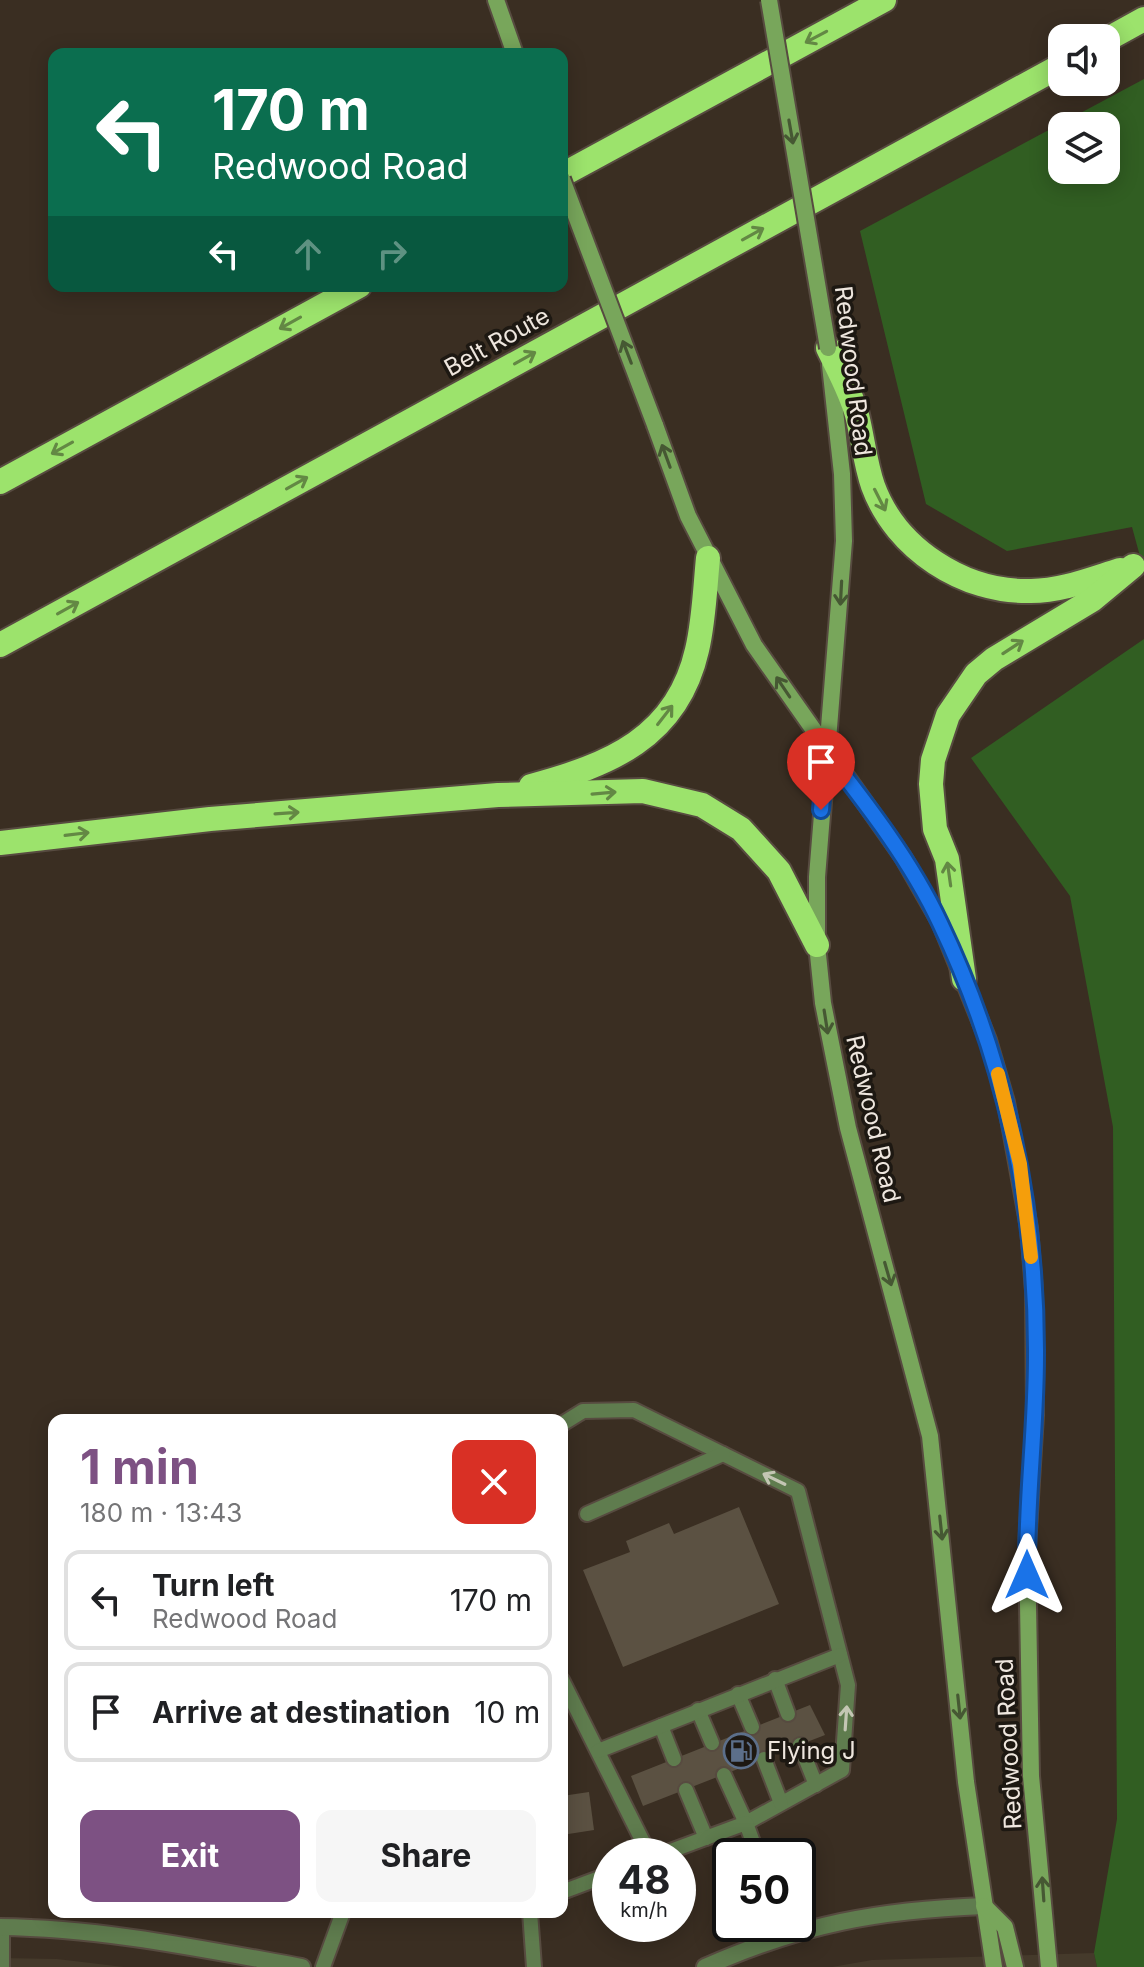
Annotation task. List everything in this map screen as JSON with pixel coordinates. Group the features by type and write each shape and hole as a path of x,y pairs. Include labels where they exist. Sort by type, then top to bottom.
{"highway":[{"path":"568,174 884,0"},
{"path":"1120,32 1144,19"},
{"name":"Belt Route","path":"0,645 1048,73"},
{"path":"0,482 348,292"},
{"path":"828,348 856,413 866,461 882,506 907,540 934,563 970,581 1011,591 1059,588 1138,563"},
{"path":"498,795 598,767 618,757 653,729 684,686 698,649 708,558"},
{"path":"964,979 947,859 935,829 931,784 933,760 948,715 976,674 994,659 1092,600 1138,563"},
{"path":"0,843 210,819 498,795 643,791 702,805 729,820 761,848 793,892 817,945"}],"main road":[{"path":"496,0 513,48"},
{"name":"Redwood Road","path":"769,0 828,348 842,474 844,541 817,877 817,945 823,1003 845,1115 930,1436 966,1782 994,1967"},
{"name":"Redwood Road","path":"568,193 708,558 754,645 826,752 903,857 940,922 988,1040 1006,1102 1029,1228 1036,1355 1027,1547 1031,1776 1049,1967"},
{"path":"984,1906 1005,1927 1015,1967"}],"street":[{"path":"816,1924 924,1908 984,1906"},
{"path":"1,1927 150,1939 302,1967"},
{"path":"705,1967 757,1942"}],"lane":[{"path":"568,1420 583,1411 634,1410 798,1491 848,1685 842,1770 746,1823 696,1842"},
{"path":"587,1514 723,1454"},
{"path":"598,1751 840,1655"},
{"path":"775,1679 788,1714"},
{"path":"568,1692 641,1838"},
{"path":"738,1694 752,1727"},
{"path":"698,1710 712,1743"},
{"path":"661,1726 674,1759"},
{"path":"800,1745 816,1785"},
{"path":"764,1759 781,1803"},
{"path":"724,1775 751,1838"},
{"path":"686,1790 706,1838"},
{"path":"568,1890 592,1881"},
{"path":"323,1967 341,1918"},
{"path":"530,1918 534,1967"},
{"path":"1,1927 2,1967"}],"shaded area":[{"path":"1094,1953 1097,1967 832,1967 872,1960"},
{"path":"0,1958 57,1959 124,1967 0,1967"}],"green space":[{"path":"1144,79 1144,571 1132,527 1007,551 926,504 860,231 1048,130 1048,184 1120,184 1120,112 1082,112 1112,96 1120,96 1120,92"},
{"path":"1144,639 1144,1967 1097,1967 1094,1953 1117,1819 1113,1127 1070,896 971,758"}],"building":[{"path":"739,1507 779,1604 623,1667 583,1570 630,1552 626,1541 669,1523 674,1534"},
{"path":"810,1705 825,1735 643,1806 631,1776"},
{"path":"589,1792 594,1830 568,1834 568,1795"}],"slow traffic":[{"path":"998,1074 1020,1164 1031,1257"}],"place":[{"name":"Flying J","path":"741,1751"}],"route":[{"path":"821,810 826,752 903,857 940,922 988,1040 1006,1102 1020,1164 1034,1291 1035,1415 1027,1575"}]}
